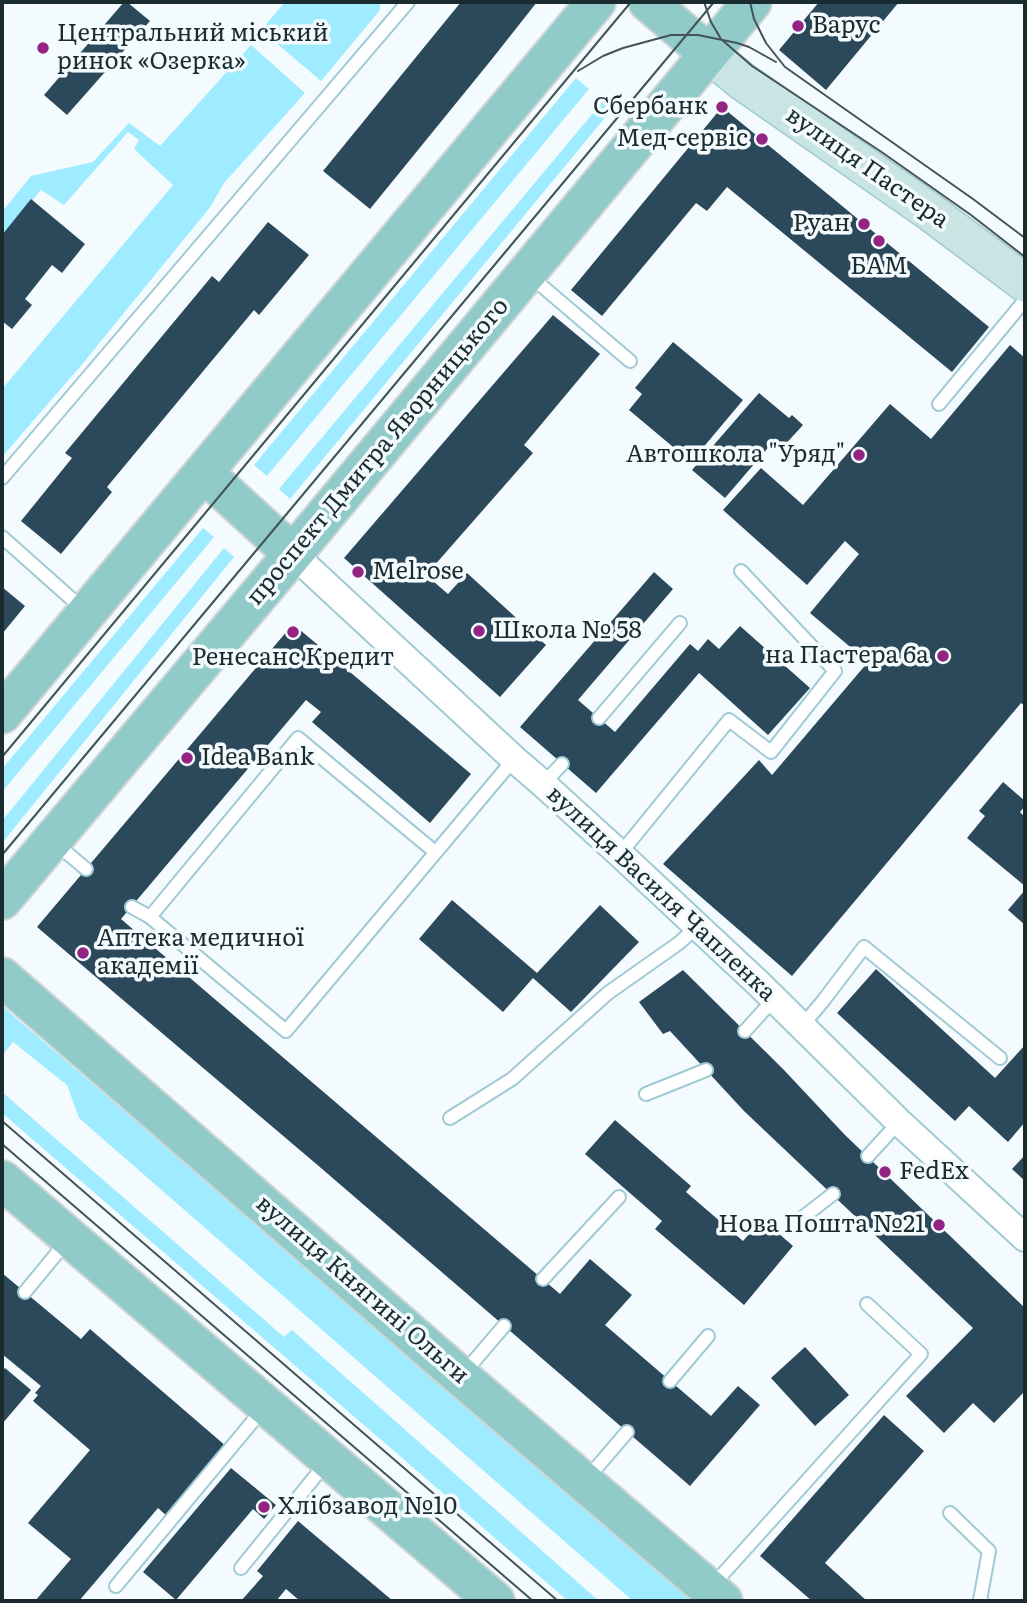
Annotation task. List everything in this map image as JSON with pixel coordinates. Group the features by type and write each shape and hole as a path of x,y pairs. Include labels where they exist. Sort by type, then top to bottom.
{"main road":[{"path":"2,714 596,2"},
{"path":"648,2 709,54"},
{"name":"проспект Дмитра Яворницького","path":"2,900 752,2"},
{"name":"вулиця Пастера","path":"709,54 742,81 926,209 1025,283"},
{"path":"204,472 293,554"},
{"name":"вулиця Княгині Ольги","path":"2,977 716,1595"},
{"path":"2,1180 495,1601"}],"street":[{"name":"вулиця Василя Чапленка","path":"293,554 513,759 620,854 774,999 899,1122 1025,1238"}],"lane":[{"path":"2,478 408,2"},
{"path":"527,273 631,361"},
{"path":"939,404 1025,300"},
{"path":"2,537 87,612"},
{"path":"620,854 729,720 771,752 835,671 741,571"},
{"path":"599,718 680,623"},
{"path":"150,917 298,738 435,852"},
{"path":"132,906 150,917 286,1031 513,759"},
{"path":"543,784 562,764"},
{"path":"52,840 86,869"},
{"path":"450,1118 512,1079 608,993 679,943 697,927"},
{"path":"802,1026 864,947 1000,1058"},
{"path":"744,1031 774,999"},
{"path":"646,1094 706,1070"},
{"path":"868,1156 899,1122"},
{"path":"802,1218 833,1194"},
{"path":"543,1279 620,1197"},
{"path":"25,1292 69,1238"},
{"path":"716,1595 921,1354 867,1304"},
{"path":"461,1377 504,1326"},
{"path":"670,1381 708,1336"},
{"path":"116,1586 265,1406"},
{"path":"585,1482 627,1432"},
{"path":"241,1568 329,1460"},
{"path":"950,1513 989,1551 982,1601"}],"shaded area":[{"path":"285,2 380,2 380,10 321,81 261,30"},
{"path":"251,45 305,93 224,183 211,206 84,362 2,457 3,388 173,185 134,149 139,140 128,132 64,205 41,190 2,236 2,212 31,176 93,162 129,123 160,146"},
{"path":"576,78 589,89 267,476 254,465"},
{"path":"604,100 613,108 290,499 279,489"},
{"path":"203,528 214,537 2,792 2,769"},
{"path":"224,548 234,557 2,843 2,821"},
{"path":"2,1006 695,1601 633,1601 79,1118 67,1085 13,1042 4,1053"},
{"path":"2,1092 284,1337 292,1330 599,1601 568,1601 2,1113"}],"building":[{"path":"124,2 150,21 67,115 44,95"},
{"path":"461,2 537,2 370,209 323,171"},
{"path":"819,2 899,2 826,90 779,50"},
{"path":"722,107 989,327 952,372 727,187 707,211 696,203 602,316 571,290"},
{"path":"31,199 85,244 62,273 52,265 25,299 32,305 12,329 2,321 2,235"},
{"path":"268,222 309,255 259,315 254,310 107,487 112,492 61,554 21,521 72,458 65,453 212,276 219,282"},
{"path":"553,315 600,354 524,445 533,453 426,575 448,594 467,573 546,645 500,697 344,558"},
{"path":"673,342 743,400 691,462 629,410 642,394 635,388"},
{"name":"на Пастера 6а","path":"1010,345 1025,358 1025,706 1021,703 792,976 663,864 759,760 772,775 868,662 810,613 859,554 845,541 807,585 723,510 761,468 803,505 890,404 931,439"},
{"path":"759,393 789,418 792,415 803,425 781,449 773,442 725,498 692,470"},
{"path":"654,572 673,589 578,700 615,732 690,644 698,651 708,639 719,649 740,626 810,688 768,735 699,673 596,793 520,727"},
{"path":"2,587 25,606 2,634"},
{"path":"293,624 471,774 430,823 312,722 321,712 306,700 121,919 560,1294 590,1259 632,1295 605,1325 711,1416 738,1386 760,1405 690,1486 37,927"},
{"path":"1003,782 1025,801 1020,812 1025,817 1025,886 967,838 985,816 979,811"},
{"path":"1025,890 1025,925 1008,910"},
{"path":"452,900 537,973 600,905 639,942 571,1012 533,978 503,1012 419,939"},
{"path":"876,969 995,1078 1025,1045 1025,1122 1008,1142 969,1106 955,1121 837,1013"},
{"path":"683,970 845,1135 1025,1308 1025,1391 994,1423 973,1403 944,1433 906,1396 973,1328 744,1111 670,1031 663,1034 639,1002"},
{"path":"615,1120 691,1186 686,1192 743,1241 762,1219 793,1246 744,1305 655,1229 662,1221 585,1154"},
{"path":"1025,1155 1025,1181 1012,1169"},
{"path":"2,1273 81,1339 90,1329 227,1447 168,1517 158,1508 79,1601 35,1601 71,1559 28,1523 90,1450 33,1401 41,1386 2,1354"},
{"path":"805,1347 849,1395 815,1426 771,1378"},
{"path":"5,1368 31,1390 2,1424 2,1371"},
{"path":"884,1415 924,1451 825,1563 867,1601 812,1601 760,1556"},
{"path":"231,1468 276,1505 264,1519 253,1509 176,1600 143,1572"},
{"path":"298,1521 393,1601 300,1601 286,1589 276,1601 241,1601 263,1576 257,1571"}],"tram line":[{"path":"2,757 631,2"},
{"path":"704,2 721,39 752,66 883,153 1025,257"},
{"path":"2,855 714,2"},
{"path":"750,2 754,19 766,43 785,67 1025,238"},
{"path":"578,71 623,48 671,35 698,35 737,43 776,62"},
{"path":"2,1121 558,1601"},
{"path":"2,1144 533,1601"}],"place":[{"name":"Варус","path":"798,26"},
{"name":"Центральний міський ринок «Озерка»","path":"43,48"},
{"name":"Сбербанк","path":"722,107"},
{"name":"Мед-сервіс","path":"762,139"},
{"name":"Руан","path":"864,224"},
{"name":"БАМ","path":"879,241"},
{"name":"Автошкола \"Уряд\"","path":"859,455"},
{"name":"Melrose","path":"358,572"},
{"name":"Школа № 58","path":"479,631"},
{"name":"Ренесанс Кредит","path":"293,632"},
{"name":"на Пастера 6а","path":"943,656"},
{"name":"Idea Bank","path":"187,758"},
{"name":"Аптека медичної академії","path":"83,953"},
{"name":"FedEx","path":"885,1172"},
{"name":"Нова Пошта №21","path":"939,1225"},
{"name":"Хлібзавод №10","path":"264,1507"}]}
